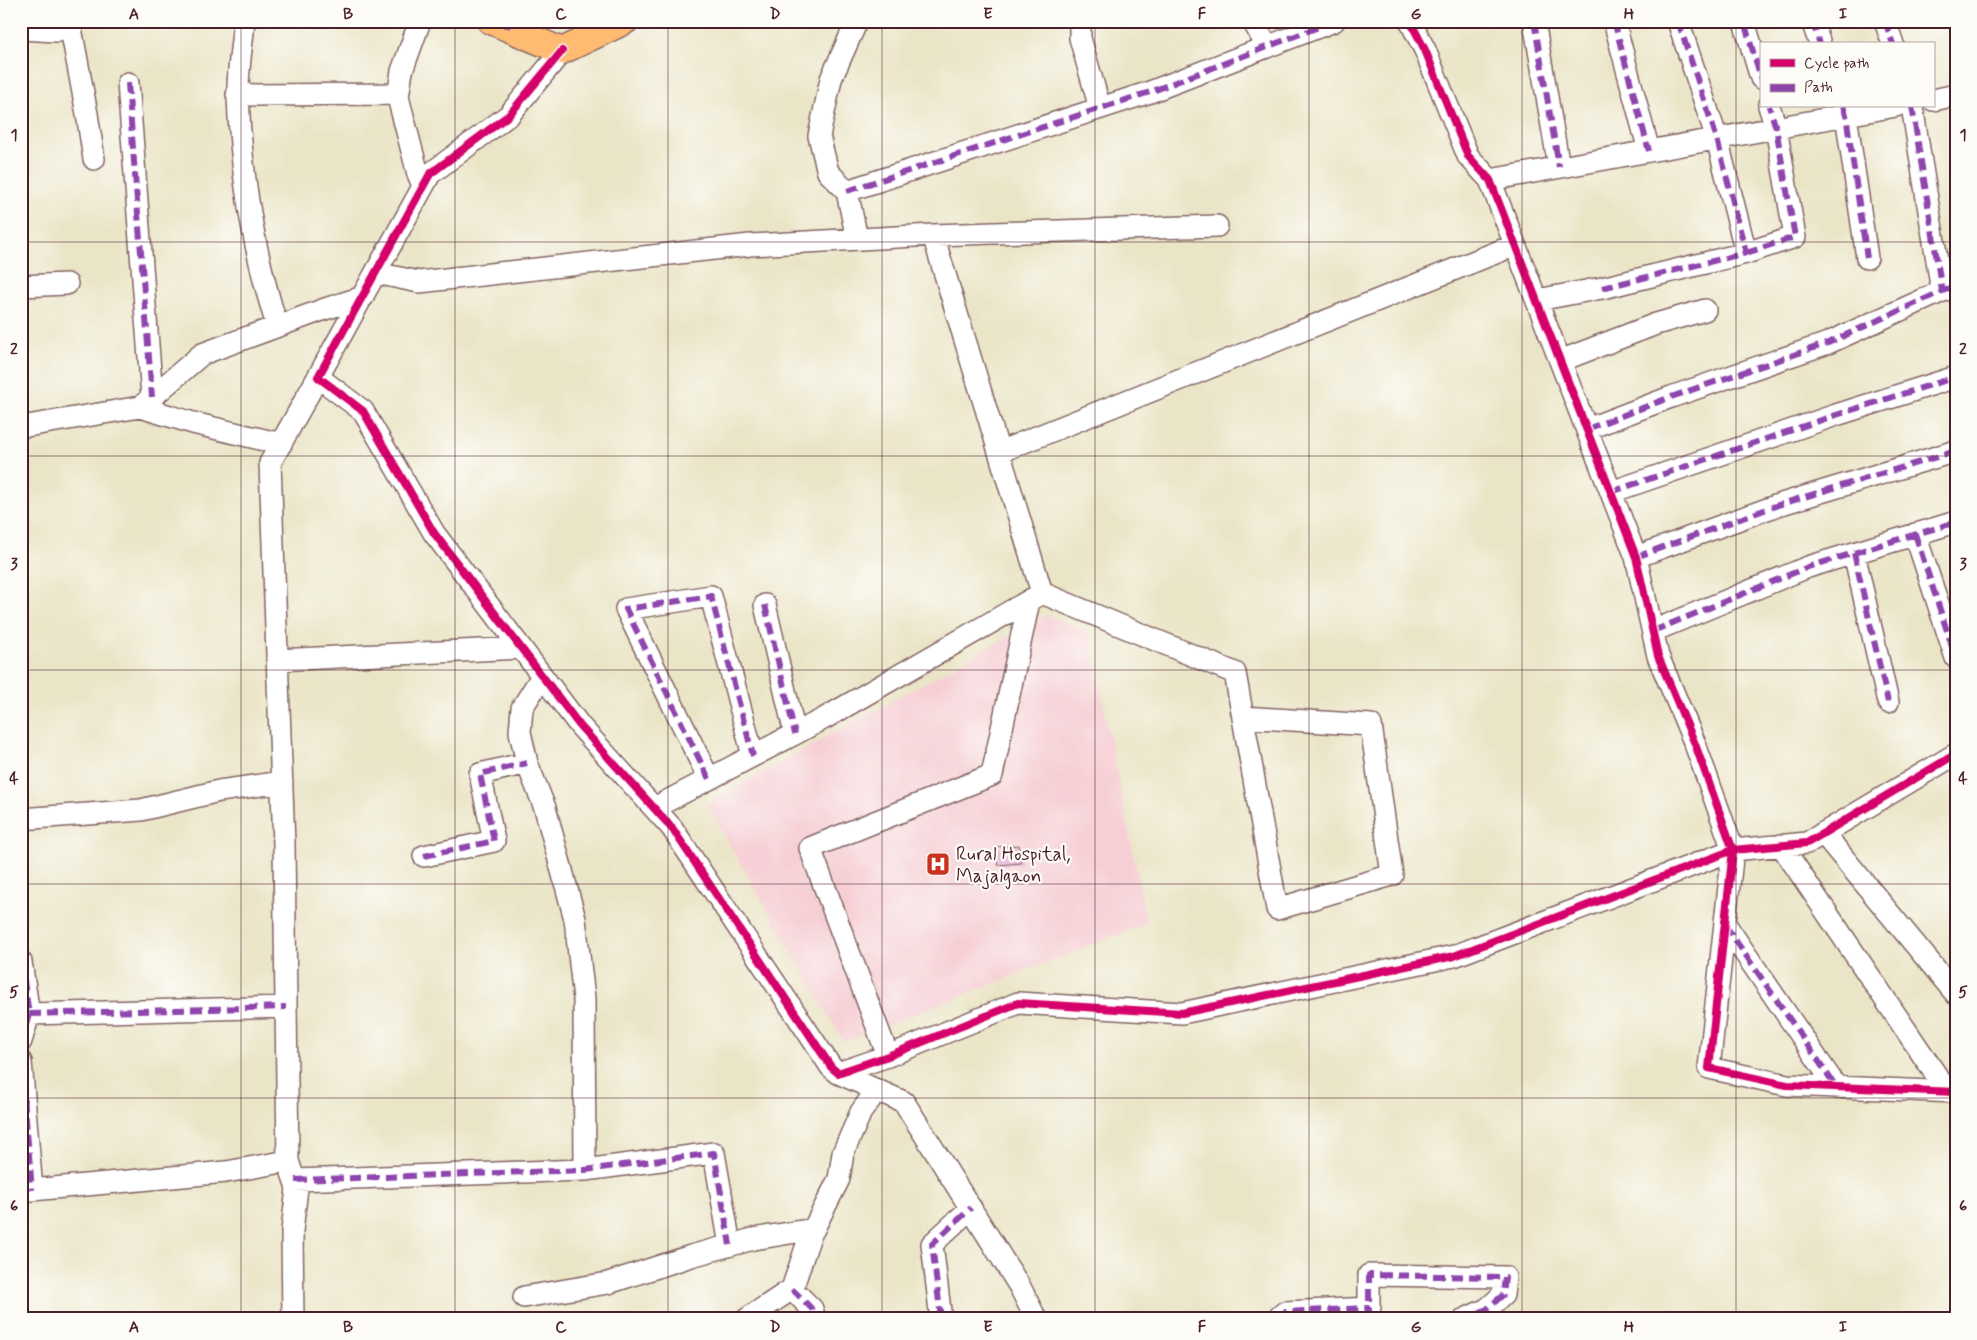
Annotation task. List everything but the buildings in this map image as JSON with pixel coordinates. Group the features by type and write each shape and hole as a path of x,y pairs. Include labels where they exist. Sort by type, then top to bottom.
{"main road":[{"path":"502,23 577,38 624,21"}],"street":[{"path":"244,21 237,95 246,191 265,288 277,326"},
{"path":"420,21 402,71 398,97 418,174 423,186"},
{"path":"857,21 830,79 819,136 828,172 847,191 857,239"},
{"path":"1080,21 1080,38 1100,108"},
{"path":"1253,21 1267,47"},
{"path":"847,191 1150,92 1334,21"},
{"path":"1410,21 1425,50 1468,156 1490,180 1537,300 1636,557 1658,656 1695,744 1733,850 1709,1068 1787,1085 1951,1092"},
{"path":"1534,21 1560,167"},
{"path":"1614,21 1649,151"},
{"path":"1678,21 1717,139 1746,253"},
{"path":"1812,21 1819,42"},
{"path":"1885,21 1892,42"},
{"path":"21,28 56,31 70,22 94,159"},
{"path":"1745,25 1760,75"},
{"path":"293,1319 292,1231 297,1188 291,1171 282,782 270,463 430,174 509,115 577,38"},
{"path":"128,83 146,402"},
{"path":"237,95 398,94"},
{"path":"1934,100 1956,95"},
{"path":"1537,300 1602,288 1746,253 1795,237 1776,128 1771,108"},
{"path":"1490,180 1776,128 1844,111 1875,108"},
{"path":"1587,429 1671,397 1828,343 1949,288 1912,108"},
{"path":"1844,111 1867,258"},
{"path":"376,273 419,282 750,245 933,235 1217,226"},
{"path":"888,1056 810,848 992,775 1036,597 999,452 933,235"},
{"path":"999,452 1515,245"},
{"path":"21,286 67,284"},
{"path":"21,427 146,402 202,354 363,297"},
{"path":"1560,361 1656,324 1705,310"},
{"path":"318,377 362,411 434,533 580,726 672,828 831,1067 838,1073 904,1102 1020,1287 1036,1319"},
{"path":"1611,492 1836,415 1956,377"},
{"path":"146,402 193,423 281,444"},
{"path":"1636,557 1778,505 1956,451"},
{"path":"1653,631 1808,567 1956,522"},
{"path":"1914,534 1956,658"},
{"path":"1854,553 1888,702"},
{"path":"709,779 626,609 711,596 753,756"},
{"path":"1036,597 1236,673 1243,717 1278,909 1392,875 1371,725 1243,717"},
{"path":"654,808 795,734 1036,597"},
{"path":"765,605 795,734"},
{"path":"277,660 521,648"},
{"path":"542,676 522,708 520,732 527,764 545,808 576,919 584,999 585,1170"},
{"path":"838,1073 888,1056 1018,1003 1182,1013 1454,956 1733,850 1807,843 1955,756"},
{"path":"424,856 494,841 480,774 527,764"},
{"path":"21,819 141,810 219,791 282,782"},
{"path":"1823,833 1956,994"},
{"path":"1781,845 1951,1092"},
{"path":"1725,924 1836,1088"},
{"path":"21,964 30,1014 21,1041"},
{"path":"30,1014 286,1007"},
{"path":"21,1062 26,1191 226,1172 585,1170 714,1153 730,1245"},
{"path":"747,1319 792,1290 810,1236 839,1179 843,1153 861,1112 877,1090"},
{"path":"941,1319 932,1244 970,1208"},
{"path":"524,1297 608,1283 730,1245 753,1239 814,1229"},
{"path":"1278,1319 1285,1312 1369,1313 1369,1275 1505,1277 1504,1295 1487,1309 1465,1319"},
{"path":"792,1290 812,1309 815,1319"}],"shaded area":[{"name":"Rural Hospital, Majalgaon","path":"1047,615 1089,633 1147,923 844,1042 706,804"}],"marked path":[{"path":"507,28 508,21"},
{"path":"847,191 1150,92 1334,21"},
{"path":"1534,21 1559,167"},
{"path":"1614,21 1649,151"},
{"path":"1602,288 1746,253 1717,139 1678,21"},
{"path":"1812,21 1819,42"},
{"path":"1885,21 1892,42"},
{"path":"1745,25 1760,75"},
{"path":"128,83 152,397"},
{"path":"1746,253 1795,237 1776,128 1770,108"},
{"path":"1844,108 1867,258"},
{"path":"1912,108 1942,291"},
{"path":"1587,429 1671,397 1828,343 1956,285"},
{"path":"1611,492 1836,415 1956,377"},
{"path":"1636,557 1778,505 1956,451"},
{"path":"1653,631 1808,567 1956,522"},
{"path":"1915,534 1956,658"},
{"path":"1854,553 1888,702"},
{"path":"709,779 626,609 711,596 753,756"},
{"path":"765,605 795,734"},
{"path":"424,856 494,841 480,774 527,763"},
{"path":"1725,925 1837,1088"},
{"path":"21,962 29,1014 21,1041"},
{"path":"29,1014 286,1007"},
{"path":"21,1062 32,1190"},
{"path":"295,1180 585,1170 714,1153 730,1245"},
{"path":"941,1319 932,1244 971,1208"},
{"path":"1369,1319 1369,1275 1505,1277 1503,1295 1487,1309 1465,1319"},
{"path":"792,1289 812,1309 815,1319"},
{"path":"1277,1319 1285,1312 1370,1308"}],"cycle path":[{"path":"1410,21 1425,50 1468,156 1490,180 1636,557 1658,656 1695,744 1733,850 1709,1068 1787,1085 1956,1092"},
{"path":"562,51 509,115 430,174 318,377 363,411 434,533 580,726 672,828 831,1067 838,1073 888,1056 1018,1003 1182,1013 1454,956 1733,850 1807,843 1956,754"}],"place":[{"name":"Rural Hospital, Majalgaon","path":"938,864"}]}
